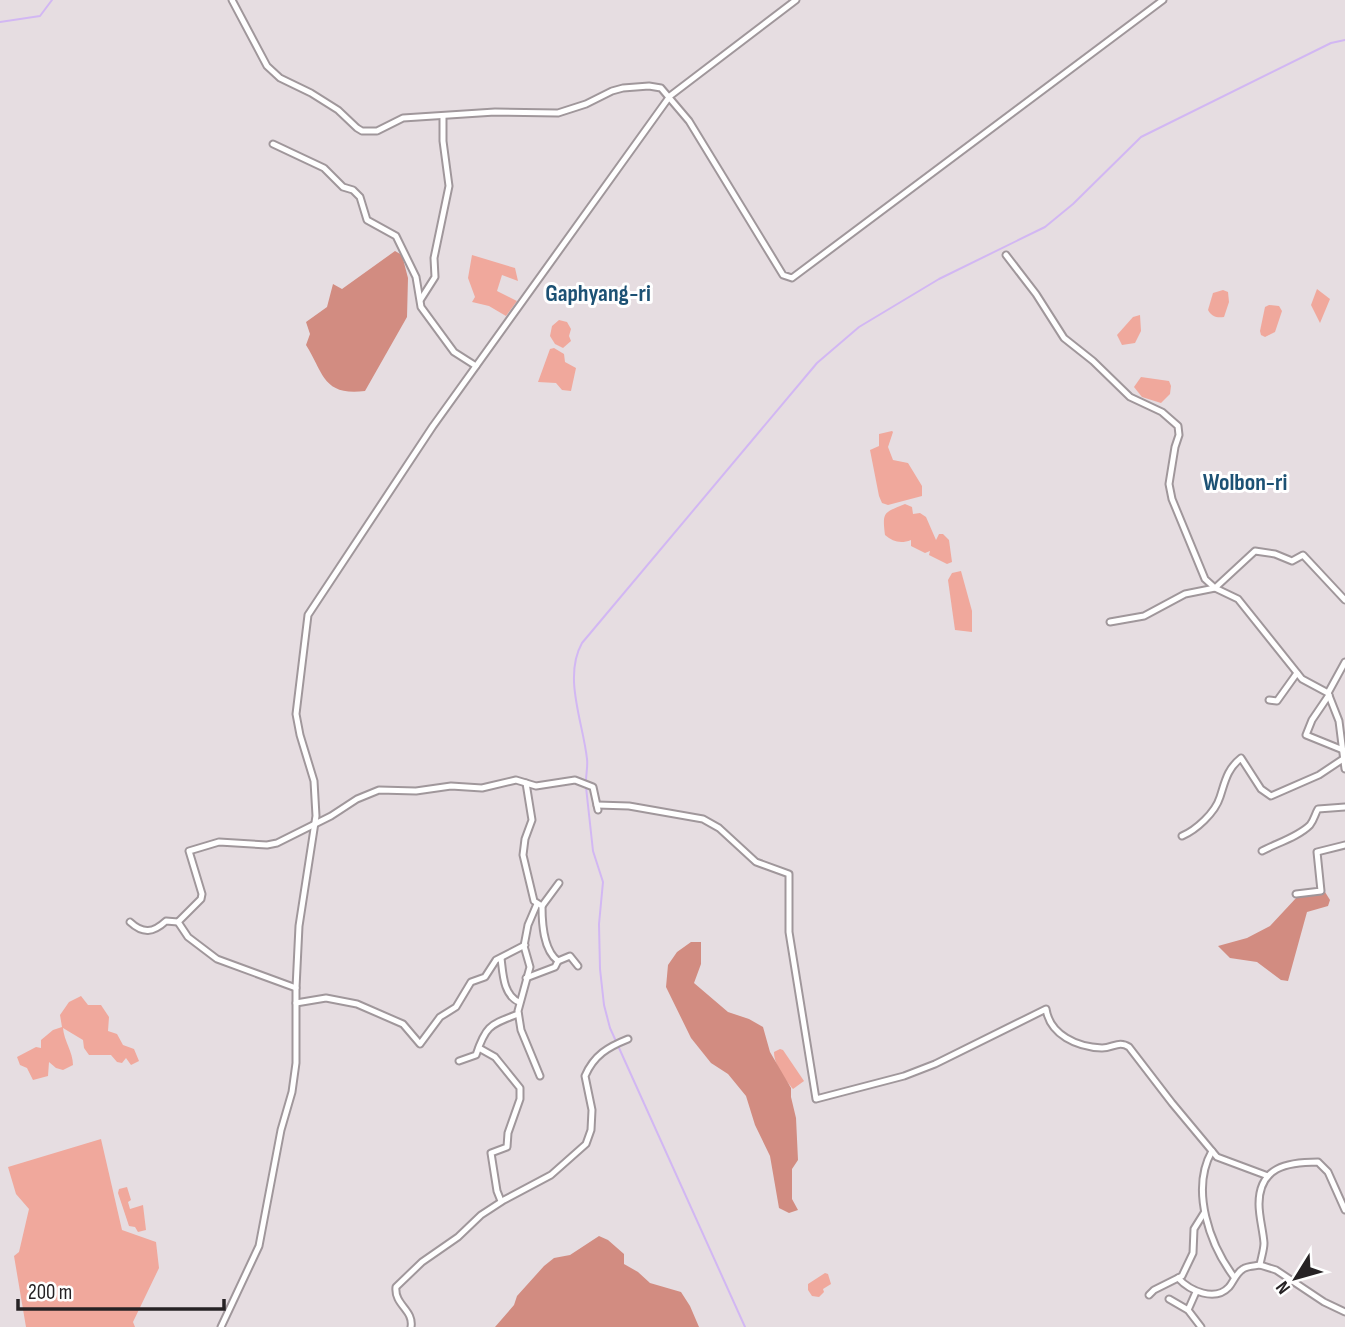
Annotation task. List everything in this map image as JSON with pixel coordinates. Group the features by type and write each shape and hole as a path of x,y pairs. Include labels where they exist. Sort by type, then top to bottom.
{"street":[{"path":"232,0 267,66 280,78 338,110 357,128 376,131 403,118 495,112 558,113 586,104 612,91 636,86 661,88 689,121 783,275 792,278 1163,0"},
{"path":"221,1327 259,1246 296,1063 296,988 301,910 316,823 314,781 296,714 308,615 476,366 670,96 796,0"},
{"path":"421,299 435,278 434,258 449,186 443,141 443,116"},
{"path":"273,144 324,168 343,187 353,190 360,197 367,220 396,236 409,259 421,307 454,352 476,366"},
{"path":"1006,255 1036,293 1063,338 1094,361 1130,397 1162,412 1178,426 1180,435 1175,447 1169,484 1172,499 1201,573 1215,588 1238,599 1297,673 1308,683 1328,694 1339,720 1345,769"},
{"path":"1110,622 1144,616 1185,594 1215,588 1255,551 1275,554 1292,561 1303,555 1345,600"},
{"path":"1343,750 1306,735 1345,663"},
{"path":"1269,700 1277,701 1297,673"},
{"path":"1182,836 1192,832 1203,822 1219,798 1229,769 1241,758 1261,789 1270,796 1319,775 1343,759"},
{"path":"178,922 202,897 189,851 219,842 272,844 294,836 357,799 379,790 416,791 452,786 482,788 516,780 536,786 580,780 594,789 597,807 619,804 703,818 719,828 756,862 789,874 789,932 816,1100 904,1076 945,1060 1046,1009 1050,1024 1066,1039 1098,1048 1121,1043 1129,1047 1212,1151 1223,1160 1268,1176"},
{"path":"526,783 532,820 523,855 534,901 540,905 546,942 558,961"},
{"path":"1262,850 1292,837 1311,824 1318,809 1345,807"},
{"path":"1296,894 1321,891 1317,852 1345,845"},
{"path":"540,1076 527,1048 518,1014 519,1002 530,964 525,944 529,919 559,883"},
{"path":"130,922 138,929 151,932 166,921 178,922"},
{"path":"178,922 188,937 222,962 254,971 296,988"},
{"path":"296,1003 326,999 357,1004 403,1024 420,1044 440,1017 456,1007 471,982 485,978 493,962 525,944"},
{"path":"526,978 555,967 558,961 570,956 578,966"},
{"path":"501,958 510,998 519,1002"},
{"path":"459,1061 476,1055 487,1029 518,1014"},
{"path":"411,1327 411,1317 397,1300 396,1287 422,1262 458,1237 481,1215 501,1201 551,1175 586,1143 592,1110 585,1076 597,1056 611,1045 626,1040"},
{"path":"479,1048 495,1057 520,1088 520,1099 508,1133 507,1147 491,1153 501,1201"},
{"path":"1212,1151 1204,1168 1204,1213 1223,1262 1234,1277"},
{"path":"1260,1265 1264,1246 1259,1203 1262,1184 1268,1176 1286,1165 1320,1163 1328,1172 1345,1210"},
{"path":"1149,1295 1182,1276 1193,1253 1194,1229 1204,1213"},
{"path":"1178,1278 1196,1292 1221,1292 1231,1285 1234,1277 1243,1268 1260,1265 1276,1270 1324,1302 1345,1312"},
{"path":"1188,1310 1196,1292"},
{"path":"1170,1299 1188,1310 1201,1327"}],"shaded area":[{"path":"395,251 402,255 408,278 407,317 365,391 341,390 326,381 306,345 310,334 306,322 327,307 333,284 342,289"},
{"path":"472,255 515,268 518,281 502,275 497,291 517,301 506,316 489,306 472,302 475,297 468,278"},
{"path":"1317,289 1330,299 1320,323 1311,305"},
{"path":"1223,290 1228,292 1229,302 1224,317 1217,317 1208,310 1213,293"},
{"path":"1279,306 1282,311 1275,332 1265,337 1260,331 1265,307"},
{"path":"1140,315 1141,331 1135,343 1122,345 1117,335 1133,317"},
{"path":"559,320 567,322 571,329 571,341 563,348 555,344 550,336 552,326"},
{"path":"554,348 564,354 565,362 576,368 571,391 562,390 556,383 538,382 550,349"},
{"path":"1141,377 1169,381 1170,394 1161,403 1142,397 1134,387"},
{"path":"892,431 888,447 893,460 908,463 922,486 922,496 888,505 882,503 879,496 870,450 879,446 879,434"},
{"path":"905,504 912,507 913,514 920,513 926,517 936,540 939,534 943,534 949,540 952,562 947,564 929,555 930,551 925,553 911,546 911,540 897,542 885,535 884,517"},
{"path":"961,571 972,611 972,632 955,630 948,580 952,573"},
{"path":"1325,892 1330,900 1328,906 1307,912 1288,981 1281,980 1257,962 1230,958 1218,946 1247,938 1270,926 1297,897"},
{"path":"691,942 701,942 701,964 694,983 728,1012 763,1027 770,1052 791,1088 798,1160 792,1169 792,1199 798,1210 789,1213 779,1208 770,1156 755,1125 746,1096 728,1074 711,1063 691,1038 666,987 668,965 677,952"},
{"path":"81,996 88,1005 101,1005 109,1017 108,1031 117,1034 123,1045 134,1049 139,1061 131,1065 126,1058 122,1063 117,1062 111,1055 89,1055 83,1040 63,1028 73,1065 63,1070 49,1062 48,1076 33,1080 27,1068 20,1065 17,1057 36,1047 41,1048 41,1040 53,1030 62,1027 60,1015 69,1002"},
{"path":"780,1049 804,1081 793,1089 776,1062 774,1052"},
{"path":"101,1139 122,1230 156,1242 159,1268 133,1322 135,1327 26,1327 14,1256 19,1252 29,1209 16,1194 8,1167"},
{"path":"127,1187 131,1200 128,1202 130,1209 143,1205 146,1230 138,1232 135,1227 129,1226 118,1193 119,1189"},
{"path":"599,1236 624,1254 624,1264 650,1283 681,1292 699,1327 495,1327 514,1305 517,1296 544,1266 554,1258 570,1255"},
{"path":"825,1273 828,1274 831,1284 823,1289 824,1292 819,1297 812,1296 808,1284"}],"waterway":[{"path":"0,22 40,16 52,0"},
{"path":"586,781 587,759 574,685 574,670 582,643 817,363 859,327 939,279 1045,227 1073,204 1141,137 1331,43 1345,40"},
{"path":"586,787 593,851 603,882 599,924 600,969 610,1028 745,1327"}],"district":[{"name":"Gaphyang-ri","path":"598,293"},
{"name":"Wolbon-ri","path":"1245,482"}]}
